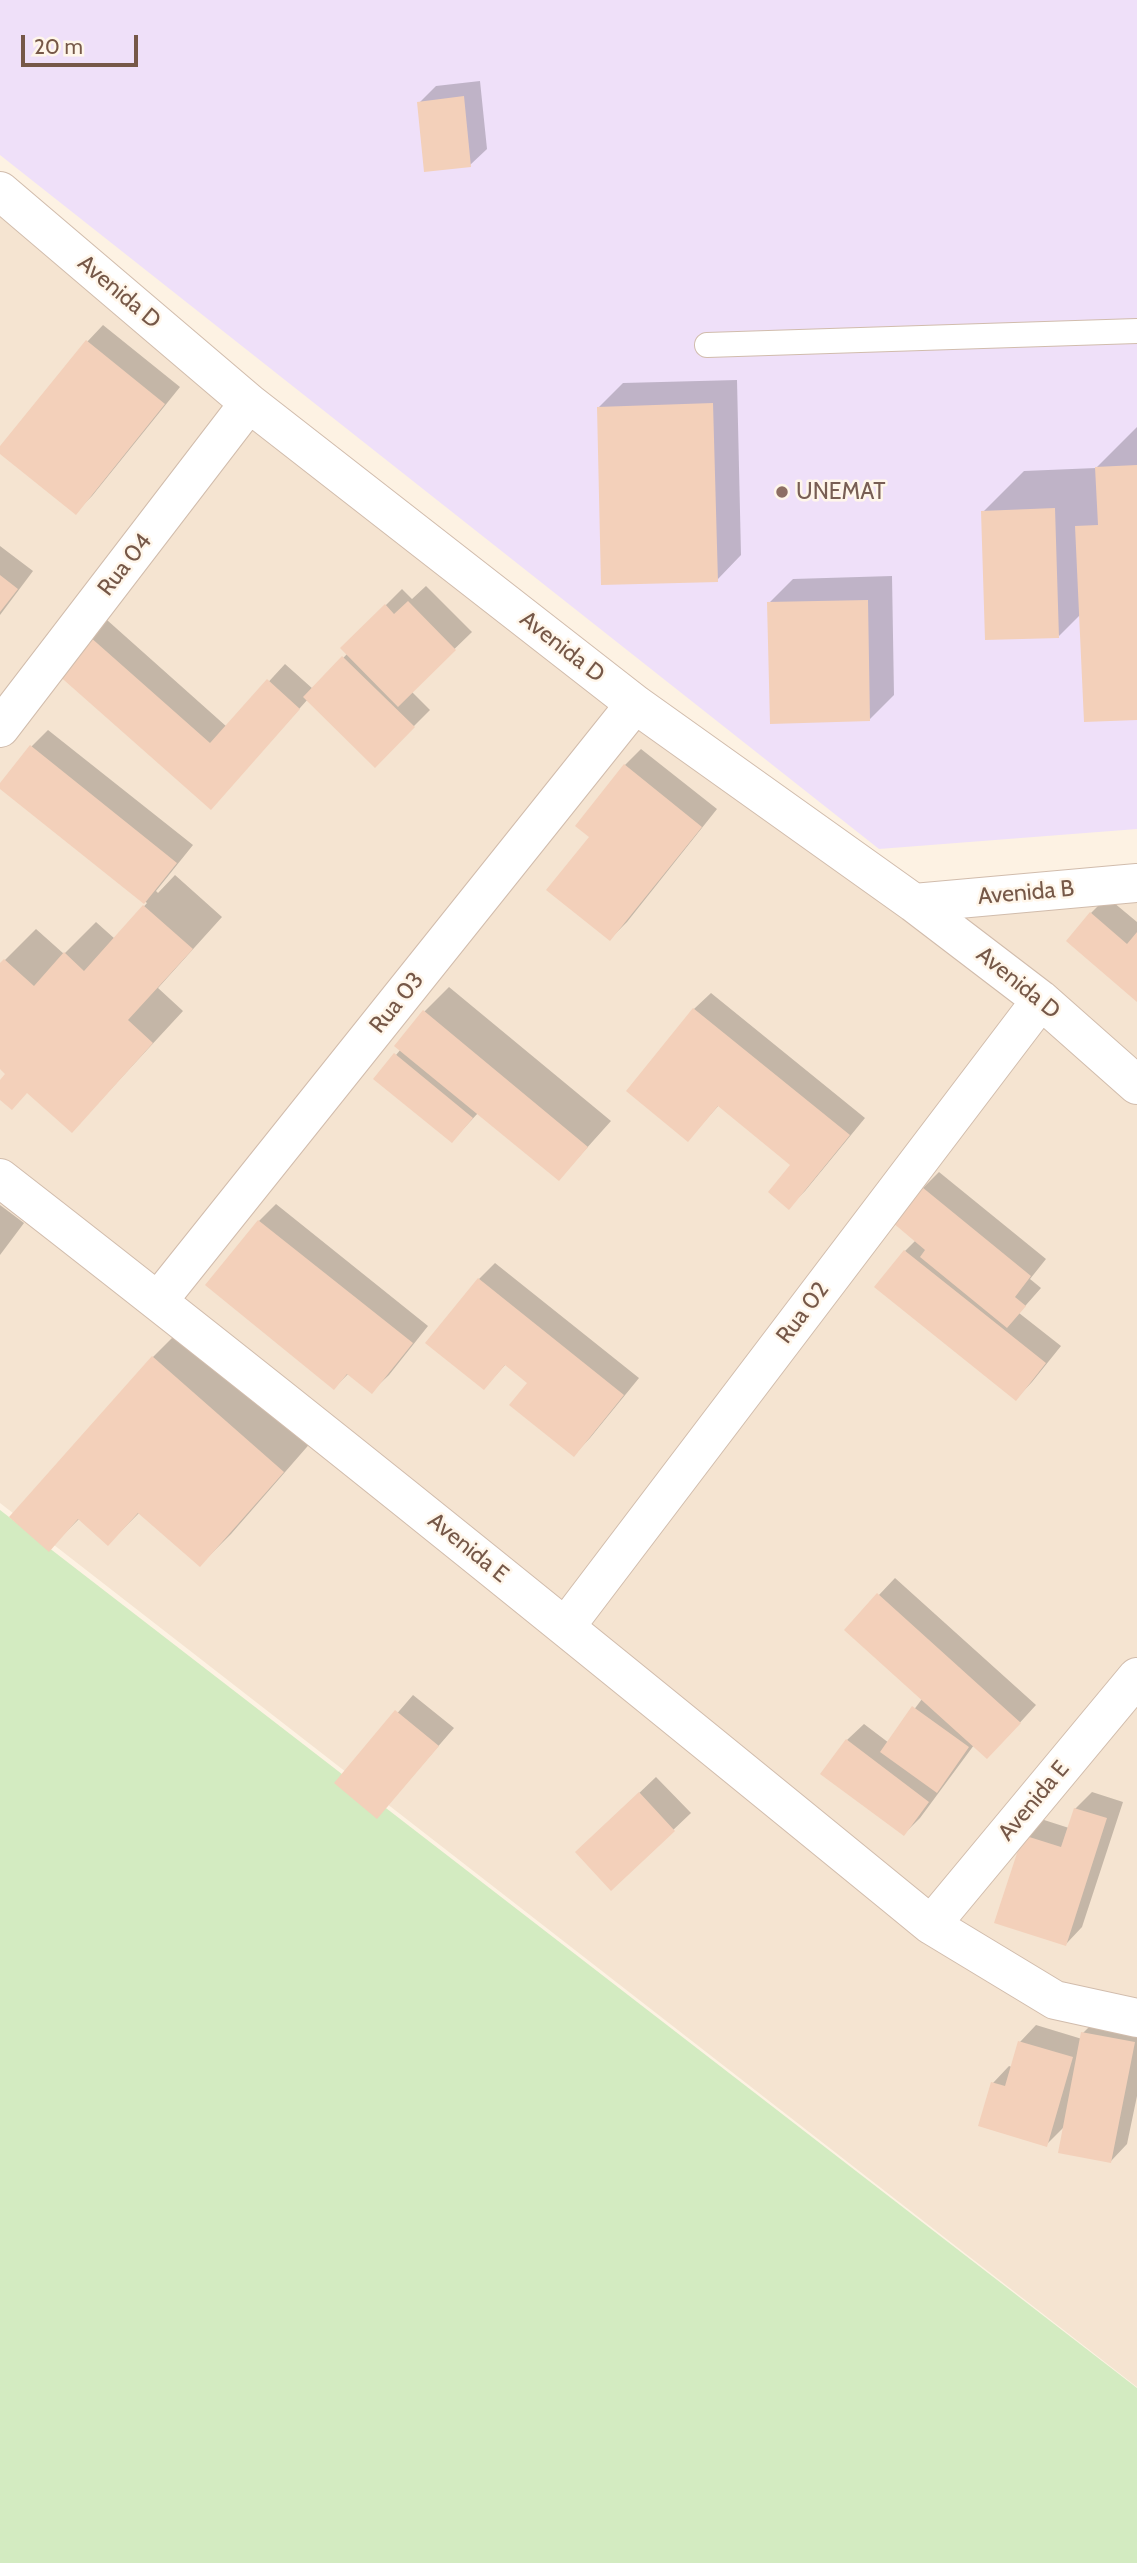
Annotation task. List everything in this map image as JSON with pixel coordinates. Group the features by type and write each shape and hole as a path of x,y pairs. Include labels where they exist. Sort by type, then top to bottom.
{"street":[{"name":"Avenida D","path":"0,191 249,403 635,704 915,903 1041,1000 1137,1084"},
{"name":"Rua 04","path":"0,728 249,403"},
{"name":"Rua 03","path":"158,1301 635,704"},
{"name":"Avenida B","path":"915,903 1137,883"},
{"name":"Rua 02","path":"566,1626 1041,1000"},
{"name":"Avenida E","path":"0,1178 566,1626 931,1925 1055,2000 1137,2018"},
{"name":"Avenida E","path":"931,1925 1137,1677"}],"lane":[{"path":"707,345 1137,331"}],"shaded area":[{"name":"UNEMAT","path":"0,0 1137,0 1137,829 879,849 0,155"},
{"path":"0,200 903,913 1137,896 1137,2387 0,1503"}],"green space":[{"path":"0,1510 1137,2388 1137,2563 0,2563"}],"building":[{"path":"464,96 471,167 424,172 417,102"},
{"path":"86,340 165,404 76,515 0,454 0,446"},
{"path":"713,403 718,582 601,585 597,407"},
{"path":"1137,465 1137,720 1084,722 1075,526 1098,525 1095,467"},
{"path":"1055,508 1059,638 985,640 981,511"},
{"path":"0,575 18,589 0,612"},
{"path":"868,600 870,721 770,724 767,602"},
{"path":"408,601 456,650 398,707 340,648 385,604 394,614"},
{"path":"89,636 210,743 267,679 300,709 211,810 56,673"},
{"path":"342,656 415,727 375,768 303,697"},
{"path":"30,745 177,863 144,904 0,789 0,783"},
{"path":"624,764 702,827 610,941 546,890 589,837 575,826"},
{"path":"143,905 193,949 128,1020 153,1043 72,1133 27,1093 12,1110 0,1100 0,1080 5,1074 0,1069 0,963 4,959 34,986 64,952 84,971"},
{"path":"1090,912 1127,944 1137,932 1137,1002 1066,941"},
{"path":"693,1008 850,1135 789,1210 768,1192 790,1165 718,1106 688,1142 626,1091"},
{"path":"423,1010 588,1147 559,1181 394,1046"},
{"path":"394,1053 473,1118 452,1143 373,1079"},
{"path":"922,1187 1031,1276 1015,1297 1026,1306 1007,1328 920,1257 925,1250 892,1222"},
{"path":"258,1220 413,1343 372,1394 347,1374 334,1390 205,1285"},
{"path":"904,1250 1046,1363 1016,1401 874,1287"},
{"path":"478,1278 624,1395 574,1457 509,1405 527,1383 505,1365 484,1390 425,1343"},
{"path":"152,1356 284,1472 200,1567 138,1513 108,1546 78,1519 49,1552 9,1517"},
{"path":"877,1593 1021,1723 987,1759 844,1630"},
{"path":"912,1706 969,1747 937,1793 880,1752"},
{"path":"395,1710 439,1746 377,1819 334,1783"},
{"path":"846,1739 929,1802 904,1836 820,1774"},
{"path":"639,1792 675,1831 611,1891 575,1852"},
{"path":"1074,1808 1107,1818 1066,1946 994,1923 1023,1835 1061,1847"},
{"path":"1081,2032 1135,2042 1111,2163 1058,2153"},
{"path":"1018,2041 1073,2057 1047,2147 978,2126 991,2082 1005,2086"}],"place":[{"name":"UNEMAT","path":"782,492"}]}
